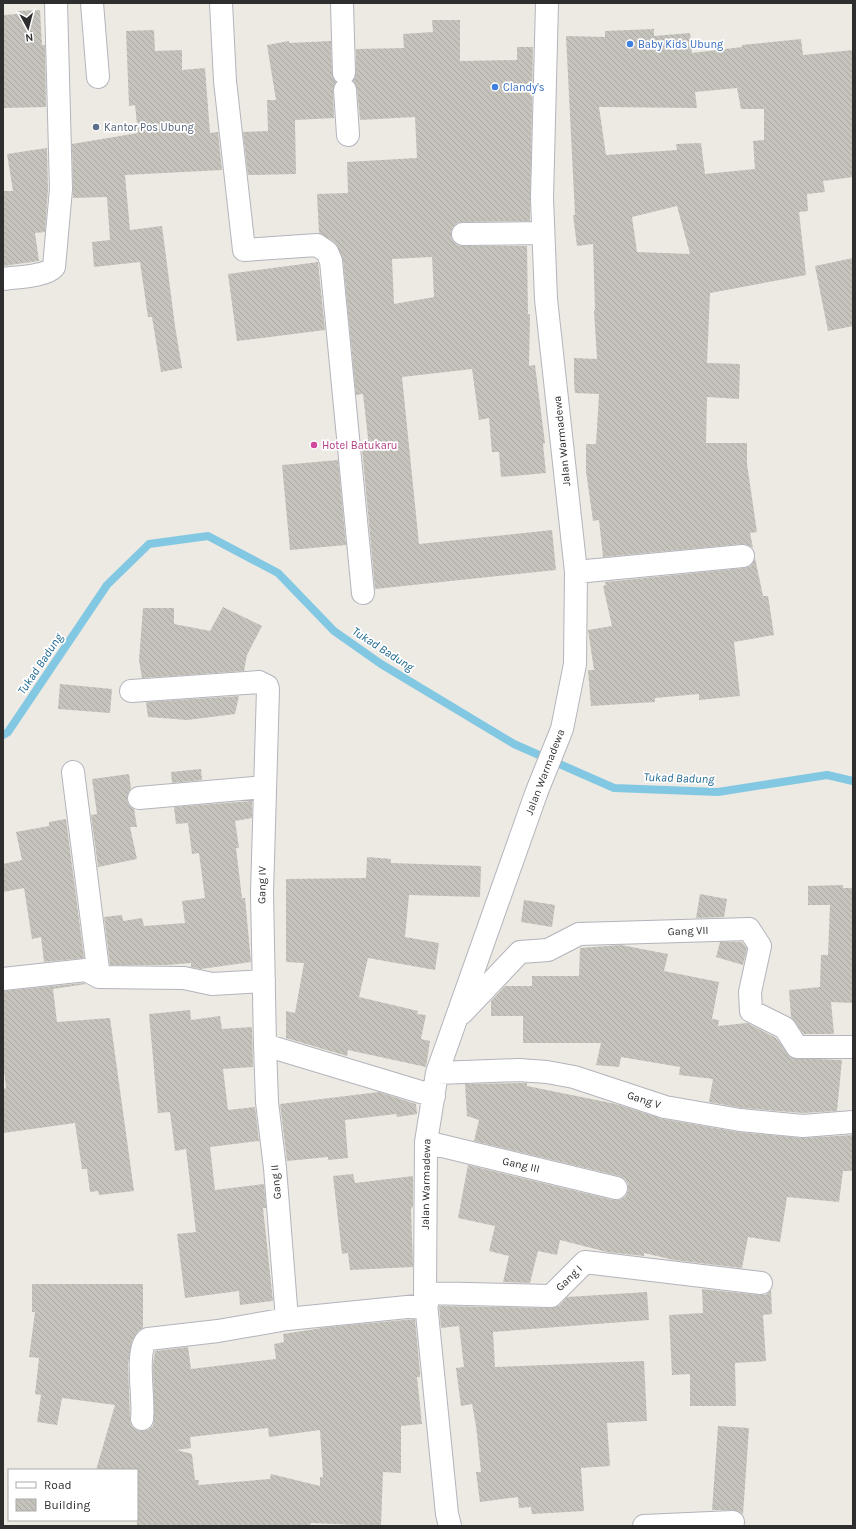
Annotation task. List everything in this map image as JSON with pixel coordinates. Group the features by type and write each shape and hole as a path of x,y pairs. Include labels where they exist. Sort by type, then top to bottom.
{"street":[{"path":"3,279 42,274 50,271 54,267 61,189 56,3"},
{"path":"92,3 98,77"},
{"path":"221,3 225,81 244,250 317,245 327,252 331,261 363,593"},
{"path":"342,3 344,81 348,135"},
{"name":"Jalan Warmadewa","path":"450,1526 447,1514 426,1299 426,1142 438,1073 537,791 562,729 575,664 576,572 546,299 543,233 547,3"},
{"path":"463,234 543,233"},
{"path":"576,572 743,556"},
{"name":"Gang IV","path":"131,691 259,682 267,686 262,893 265,1045"},
{"path":"73,772 99,976"},
{"path":"139,798 265,787"},
{"name":"Gang VII","path":"456,1019 520,952 548,950 579,934 749,929 760,946 750,992 751,1011 785,1028 797,1047 853,1048"},
{"path":"3,979 86,970 99,976 184,978 212,984 264,981"},
{"path":"265,1045 434,1096"},
{"name":"Gang II","path":"265,1045 267,1102 275,1168 287,1319"},
{"name":"Gang V","path":"438,1073 520,1070 547,1072 574,1077 665,1107 740,1120 803,1126 853,1122"},
{"name":"Gang III","path":"426,1142 616,1188"},
{"name":"Gang I","path":"426,1299 551,1296 585,1262 761,1284"},
{"path":"142,1419 141,1375 143,1345 146,1340 154,1337 218,1331 287,1319 426,1299"},
{"path":"644,1526 733,1522"}],"building":[{"path":"40,10 42,45 45,45 46,107 3,108 3,15 17,14 17,11"},
{"path":"432,20 460,20 460,61 517,60 517,47 533,47 530,221 462,222 457,223 452,228 451,235 452,240 457,245 463,246 527,246 528,314 530,314 529,366 535,365 545,443 543,444 546,473 501,477 499,452 492,452 489,418 479,420 472,369 402,377 419,544 552,530 556,570 375,589 362,448 369,447 363,394 356,395 343,260 334,242 319,233 317,194 348,193 347,162 417,158 415,117 360,120 357,89 353,81 356,73 356,49 404,48 403,34 433,32","holes":["432,257 434,297 394,304 392,259"]},
{"path":"654,29 654,36 690,33 692,53 742,47 742,45 801,39 803,55 853,50 853,177 823,181 825,192 807,194 808,211 799,212 806,275 710,293 707,363 740,364 739,399 707,397 706,443 747,443 747,464 757,532 750,533 753,548 742,544 603,557 599,520 593,521 586,471 586,444 596,444 599,394 575,393 574,381 574,358 597,359 594,310 593,244 577,246 573,215 575,215 566,36 605,37 605,31","holes":["737,88 741,109 764,109 764,140 753,141 755,169 705,174 701,143 676,144 677,150 606,155 599,107 697,108 695,92","677,206 690,254 637,252 632,217"]},
{"path":"154,30 155,51 182,50 182,70 205,68 210,133 218,132 222,170 125,175 130,230 162,226 182,368 161,372 152,317 148,317 140,262 94,267 92,242 110,240 107,197 73,198 72,144 138,133 135,105 129,106 126,31"},
{"path":"289,41 289,43 331,41 332,73 336,82 333,91 334,118 295,120 296,174 248,175 243,132 268,131 267,100 276,100 267,45"},
{"path":"47,148 48,189 45,232 35,233 39,261 3,266 3,191 13,191 7,154"},
{"path":"853,258 853,326 828,331 815,266"},
{"path":"318,262 325,330 237,341 228,274"},
{"path":"338,460 346,545 290,550 282,465"},
{"path":"755,558 763,596 768,596 774,635 734,642 740,696 699,700 699,694 655,698 655,702 591,706 588,670 594,670 588,630 612,626 603,586 606,585 605,582 744,568 751,566"},
{"path":"223,607 262,626 247,655 244,671 142,678 139,660 143,608 174,608 174,624 210,631"},
{"path":"60,684 112,689 110,713 58,709"},
{"path":"239,696 235,714 187,720 148,717 146,702"},
{"path":"201,769 202,780 172,783 171,772"},
{"path":"129,774 131,788 127,799 129,805 134,809 137,827 130,827 137,859 98,867 91,815 97,814 92,779"},
{"path":"252,801 252,818 235,821 239,848 236,848 242,898 245,898 251,962 201,969 191,967 191,963 167,965 110,965 104,917 122,915 123,921 142,918 144,926 185,923 182,901 205,898 199,853 192,854 188,823 176,824 174,807"},
{"path":"66,819 84,958 44,962 41,937 32,939 24,888 3,892 3,864 22,860 16,832 49,826 49,822"},
{"path":"367,857 391,859 391,863 481,866 480,897 409,895 405,937 439,943 435,970 368,958 359,997 418,1011 417,1014 426,1015 421,1039 430,1041 426,1067 348,1050 347,1056 286,1038 286,1011 295,1013 304,963 286,962 286,879 366,878"},
{"path":"843,885 843,888 853,888 853,1003 831,1002 834,1034 804,1034 791,1017 789,990 820,987 821,955 828,955 830,905 808,905 808,886"},
{"path":"700,894 727,899 724,917 696,918"},
{"path":"524,900 555,905 552,927 521,922"},
{"path":"720,942 742,942 747,948 743,965 716,957"},
{"path":"621,945 668,954 664,971 719,982 712,1019 719,1020 718,1026 747,1023 776,1038 791,1058 842,1060 837,1111 803,1113 742,1108 709,1102 713,1079 679,1075 680,1067 621,1057 619,1067 596,1065 601,1043 523,1043 523,1016 491,1016 491,1001 505,986 532,986 532,976 579,976 580,948"},
{"path":"83,983 86,984 53,989 57,1022 110,1018 134,1191 99,1195 98,1191 90,1192 87,1169 82,1169 75,1123 3,1133 3,1089 6,1088 3,1062 3,991"},
{"path":"190,1010 191,1020 220,1016 222,1029 252,1027 253,1067 223,1069 228,1110 255,1107 259,1141 210,1147 215,1190 264,1184 266,1208 263,1208 273,1301 240,1305 239,1291 185,1298 177,1234 196,1232 186,1149 175,1151 170,1112 158,1113 149,1014"},
{"path":"527,1083 527,1086 616,1104 663,1119 738,1132 802,1138 853,1135 853,1171 843,1171 839,1202 787,1197 780,1242 748,1237 742,1268 674,1260 644,1253 644,1256 607,1252 560,1240 557,1255 538,1251 530,1283 503,1282 509,1256 489,1251 495,1226 458,1218 468,1165 613,1200 619,1200 625,1197 628,1191 628,1184 625,1179 619,1176 474,1141 479,1120 467,1116 465,1084"},
{"path":"379,1092 416,1104 417,1114 397,1117 396,1114 345,1120 348,1158 328,1160 328,1157 287,1161 280,1104"},
{"path":"353,1174 355,1183 413,1176 413,1207 411,1208 413,1267 350,1270 348,1253 342,1254 333,1176"},
{"path":"32,1284 143,1284 143,1328 138,1331 132,1341 128,1364 131,1425 135,1429 141,1431 148,1430 153,1426 153,1364 155,1351 188,1347 191,1369 276,1359 274,1344 284,1342 283,1334 328,1327 415,1319 420,1373 420,1377 417,1377 422,1424 401,1426 401,1473 383,1472 381,1526 311,1523 310,1526 137,1526 138,1469 96,1469 115,1405 62,1398 57,1425 37,1422 41,1395 35,1394 39,1358 29,1357 35,1312 32,1312","holes":["268,1428 269,1437 320,1430 323,1477 320,1477 320,1486 271,1474 270,1479 198,1485 199,1480 195,1480 192,1454 177,1450 191,1448 190,1437"]},
{"path":"702,1289 760,1295 766,1295 771,1290 772,1314 763,1315 766,1361 735,1363 736,1406 690,1406 690,1374 672,1375 669,1315 703,1313"},
{"path":"647,1292 649,1320 493,1332 495,1367 644,1361 647,1421 607,1423 610,1466 581,1468 584,1511 532,1514 531,1507 519,1508 518,1497 480,1502 476,1472 481,1472 476,1426 472,1404 461,1406 456,1368 464,1367 459,1326 441,1328 439,1306 551,1308 560,1305 567,1297"},
{"path":"718,1426 749,1428 743,1514 733,1510 712,1510"}],"waterway":[{"name":"Tukad Badung","path":"3,735 8,732 107,585 149,544 208,536 278,573 334,631 381,664 514,744 614,788 718,792 827,775 853,781"}],"place":[{"name":"Baby Kids Ubung","path":"630,44"},
{"name":"Clandy's","path":"495,87"},
{"name":"Kantor Pos Ubung","path":"96,127"},
{"name":"Hotel Batukaru","path":"314,445"}]}
